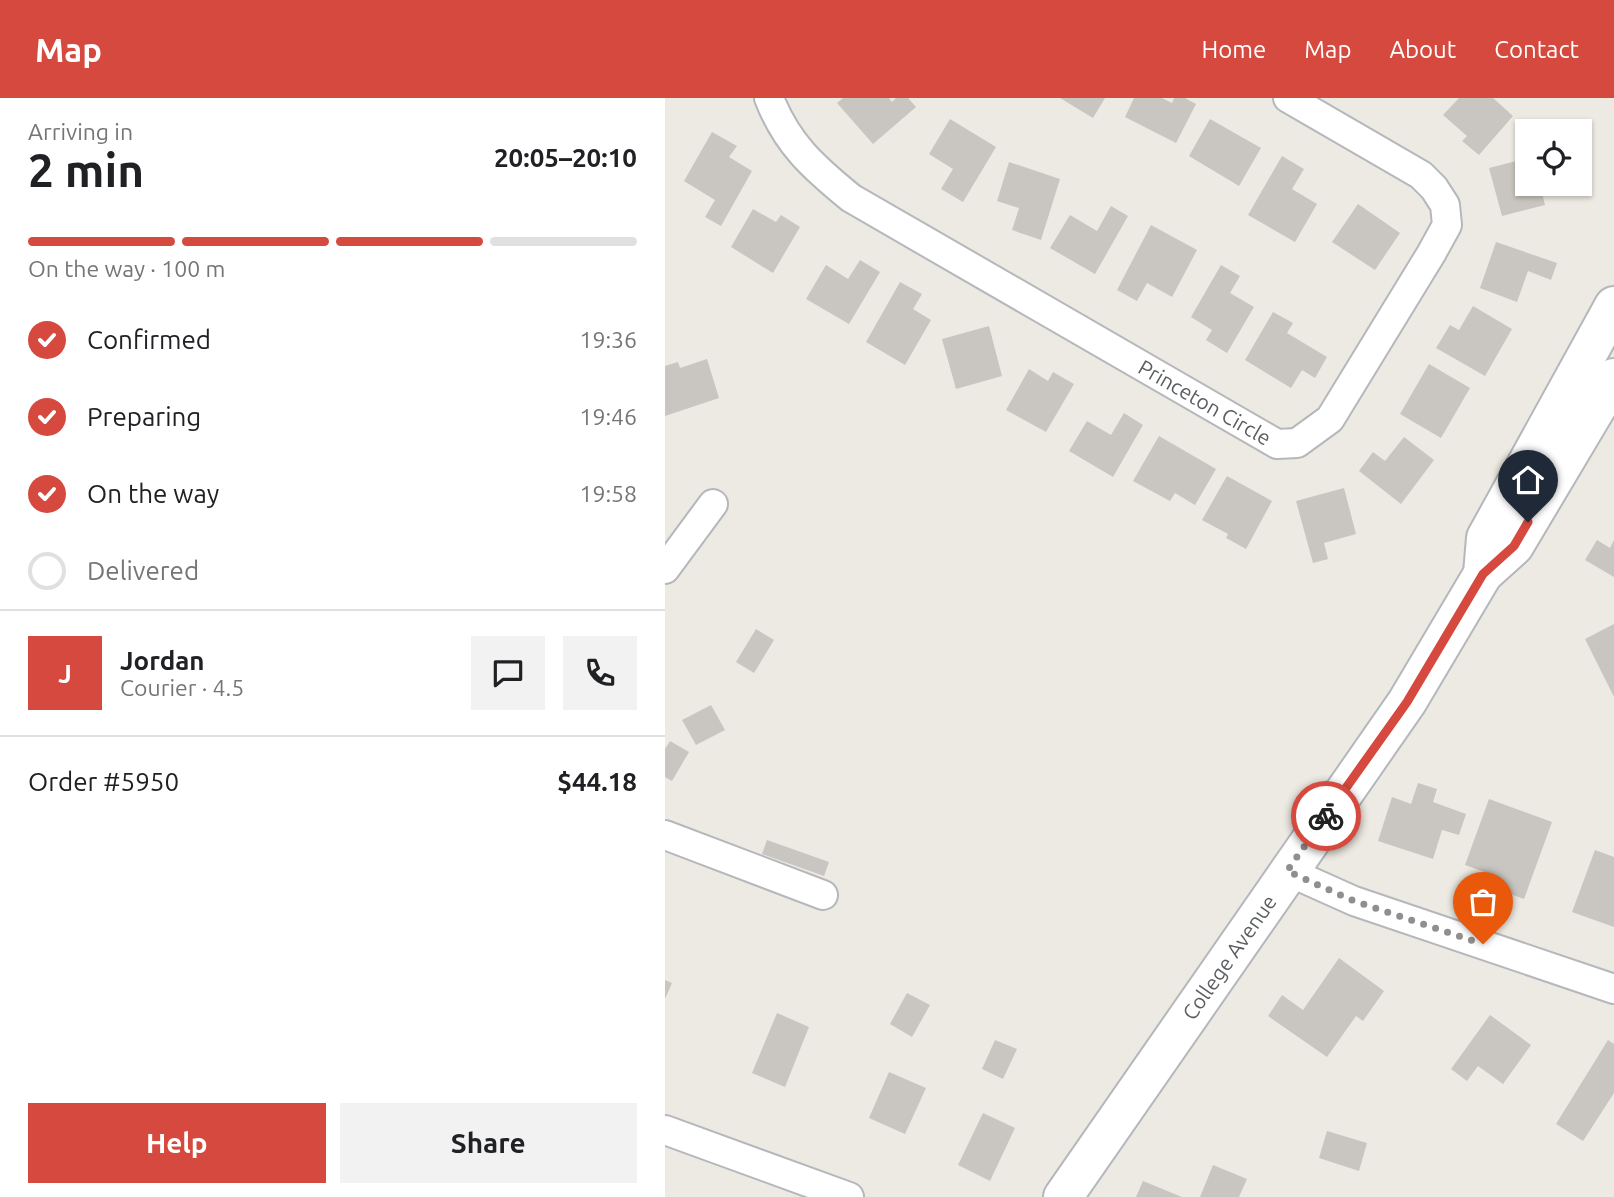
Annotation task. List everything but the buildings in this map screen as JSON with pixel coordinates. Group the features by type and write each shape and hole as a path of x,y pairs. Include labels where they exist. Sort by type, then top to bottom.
{"main road":[{"name":"College Avenue","path":"1483,574 1486,538 1614,306"},
{"name":"College Avenue","path":"1063,1197 1407,702 1483,574 1514,546 1614,378"}],"street":[{"name":"Princeton Circle","path":"769,98 778,122 810,165 851,198 1277,444 1297,443 1330,419 1447,225 1445,205 1421,175 1288,98"},
{"path":"665,569 713,504"},
{"path":"665,835 823,895"},
{"path":"1287,871 1354,901 1614,989"},
{"path":"665,1130 849,1197"}],"way so far":[{"path":"1326,816 1287,871 1354,901 1483,944"}],"route":[{"path":"1326,816 1407,702 1483,574 1514,546 1528,522"}]}
